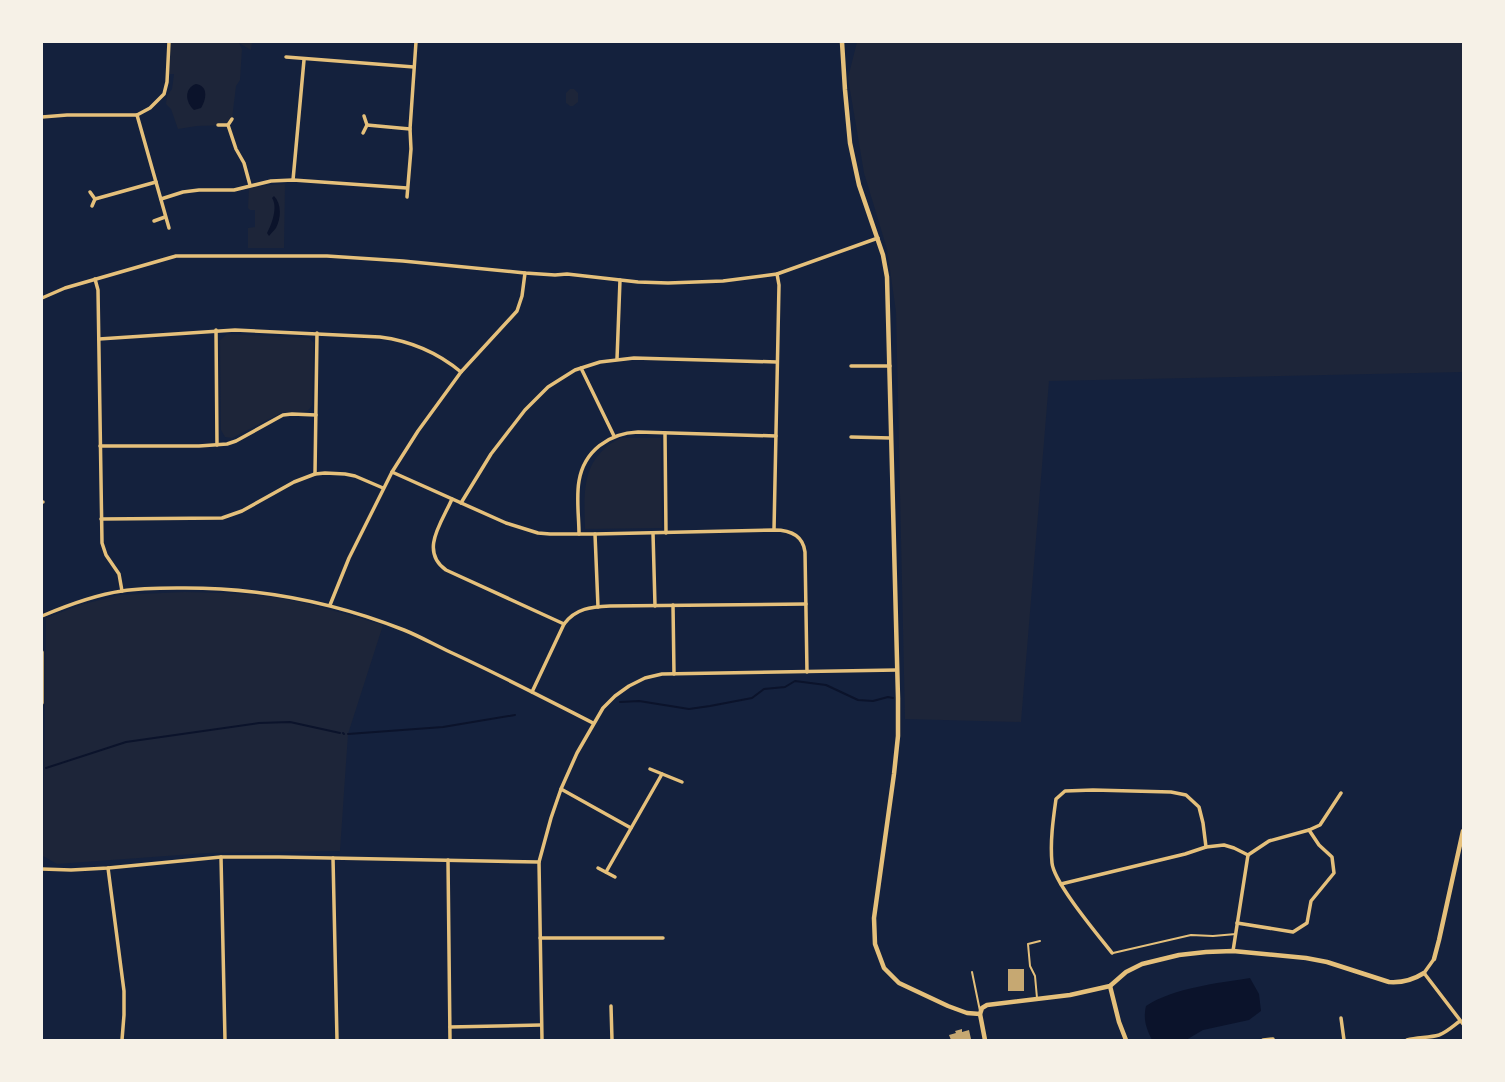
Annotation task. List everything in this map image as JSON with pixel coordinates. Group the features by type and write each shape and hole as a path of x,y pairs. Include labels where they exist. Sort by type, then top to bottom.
{"street":[{"path":"42,117 67,115 138,115 150,108 164,94 168,82 169,42"},
{"path":"407,197 411,149 410,128 416,42"},
{"path":"842,42 850,143 859,185 878,238 887,277 898,736 874,918 875,944 884,968 899,983 948,1006 967,1013 980,1014"},
{"path":"286,58 414,67"},
{"path":"293,180 304,60"},
{"path":"138,115 169,228"},
{"path":"363,133 367,125 364,116"},
{"path":"228,125 232,119"},
{"path":"218,125 228,125"},
{"path":"228,125 236,149 244,163 250,185"},
{"path":"367,125 410,128"},
{"path":"161,199 183,192 199,190 234,190 271,181 293,180 408,188"},
{"path":"95,199 156,182"},
{"path":"90,192 95,199"},
{"path":"92,206 95,199"},
{"path":"154,221 165,217"},
{"path":"42,298 66,288 176,256 327,256 403,261 525,274 568,274 620,280 668,283 723,281 777,274 878,238"},
{"path":"330,605 349,558 392,472 418,431 461,372 517,311 522,296 525,274"},
{"path":"774,530 779,285 777,274"},
{"path":"95,279 98,290 102,547 119,574 122,591"},
{"path":"617,359 620,280"},
{"path":"99,339 216,330 267,330 380,337 402,340 432,352 461,372"},
{"path":"216,330 217,445"},
{"path":"315,474 317,333"},
{"path":"461,503 491,454 532,401 556,380 581,368 600,362 617,359 649,358 777,362"},
{"path":"851,366 890,366"},
{"path":"581,368 614,436"},
{"path":"100,446 217,445 236,441 284,415 316,415"},
{"path":"579,534 579,483 583,468 595,449 614,436 631,432 776,436"},
{"path":"665,433 666,533"},
{"path":"851,437 892,438"},
{"path":"392,472 506,523 526,530 550,534 774,530 786,530 793,533 804,544 805,552 807,672"},
{"path":"101,519 222,518 242,511 299,480 315,474 336,473 355,476 383,488"},
{"path":"452,499 433,541 433,554 438,564 446,570 564,624"},
{"path":"653,533 655,606"},
{"path":"595,534 598,607"},
{"path":"42,616 81,600 122,591 184,588 236,589 291,597 330,605 360,614 405,631 593,723"},
{"path":"532,692 564,624 577,612 587,608 806,604"},
{"path":"673,606 674,674"},
{"path":"42,652 42,703"},
{"path":"542,1040 539,862 561,789 577,753 593,723 608,702 629,686 653,676 674,674 897,670"},
{"path":"650,769 682,782"},
{"path":"606,872 662,774"},
{"path":"561,789 631,828"},
{"path":"1112,953 1061,884 1052,865 1052,830 1056,799 1065,792 1093,790 1171,792 1186,795 1199,807 1204,823 1206,847"},
{"path":"1234,951 1248,855 1269,841 1309,830 1320,824 1341,793"},
{"path":"1238,923 1293,932 1307,923 1311,901 1334,872 1332,856 1319,845 1309,830"},
{"path":"984,1040 980,1014 982,1008 987,1005 1070,995 1110,986 1126,972 1142,964 1206,952 1234,951 1298,957 1328,962 1389,982 1408,981 1424,973 1434,959 1463,833"},
{"path":"1061,884 1185,854 1206,847 1224,845 1248,855"},
{"path":"42,869 71,870 108,868 222,857 539,862"},
{"path":"222,857 225,1040"},
{"path":"333,858 337,1040"},
{"path":"448,860 450,1040"},
{"path":"108,868 124,991 125,1004 122,1040"},
{"path":"598,868 615,877"},
{"path":"540,938 663,938"},
{"path":"1424,973 1463,1024"},
{"path":"1110,986 1119,1022 1126,1040"},
{"path":"611,1006 612,1040"},
{"path":"1341,1018 1344,1040"},
{"path":"1407,1040 1437,1035 1449,1030 1460,1020"},
{"path":"450,1027 542,1025"},
{"path":"1263,1040 1273,1039"}],"lane":[{"path":"1112,953 1163,940 1191,935 1213,936 1236,934"},
{"path":"1037,999 1035,976 1030,966 1028,944 1040,941"},
{"path":"972,972 980,1014"}],"shaded area":[{"path":"168,42 252,42 251,50 239,43 242,49 240,80 236,86 232,119 228,125 197,126 178,129 171,109 166,104 167,96 172,89 174,74 168,74"},
{"path":"857,42 1463,42 1463,372 1049,381 1021,722 905,719 896,312 887,249 864,173 848,78"},
{"path":"196,84 203,87 205,90 205,97 201,108 194,110 189,103 187,96 189,89"},
{"path":"570,89 574,89 578,93 578,102 573,106 566,103 566,93"},
{"path":"285,184 284,248 248,248 248,228 255,227 255,210 250,210 248,208 249,188"},
{"path":"274,196 277,199 280,216 276,228 269,236 267,233 274,216 274,202 272,198"},
{"path":"227,334 309,338 314,343 312,405 310,409 303,412 281,413 232,438 225,437 221,430 220,340"},
{"path":"620,438 661,438 662,528 585,529 585,489 592,466 607,446"},
{"path":"185,592 240,594 287,599 383,625 348,734 340,851 207,853 57,864 43,856 46,618 80,605 119,595"},
{"path":"1250,978 1259,994 1261,1011 1249,1020 1203,1030 1186,1040 1152,1040 1146,1023 1146,1006 1169,995 1196,987"}],"building":[{"path":"1008,969 1024,969 1024,991 1008,991"},
{"path":"962,1029 962,1032 969,1030 971,1039 951,1040 949,1035"}],"waterway":[{"path":"620,702 639,701 689,709 752,698 764,689 785,687 795,681 826,685 858,700 873,701 888,697 893,698"},
{"path":"348,734 443,727 515,715"},
{"path":"46,768 126,742 259,723 290,722 340,733"}]}
